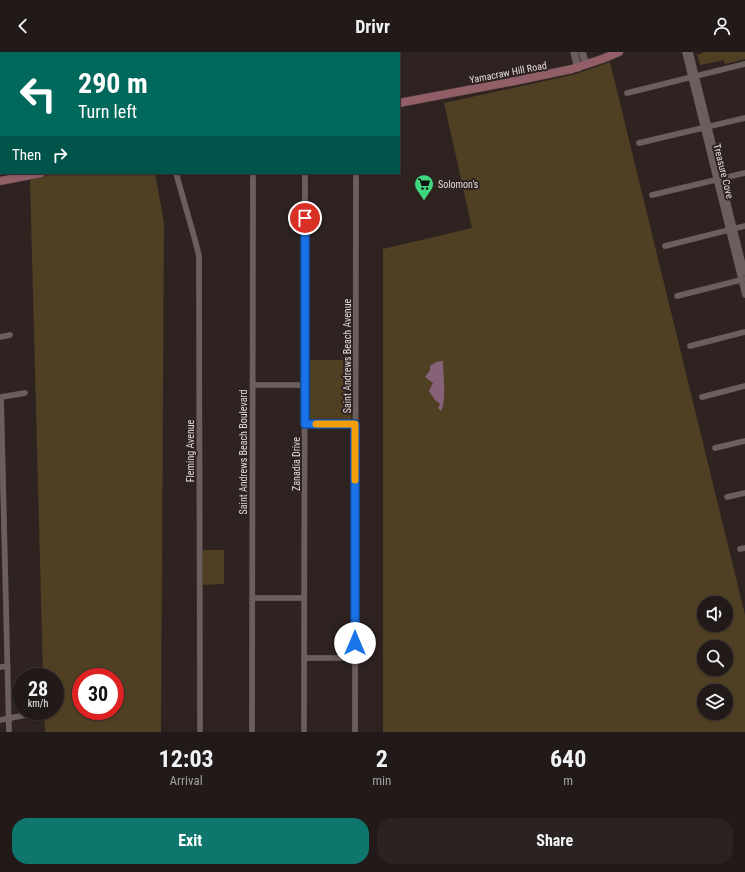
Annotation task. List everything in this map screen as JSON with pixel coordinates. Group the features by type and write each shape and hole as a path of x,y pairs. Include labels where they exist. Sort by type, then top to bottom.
{"main road":[{"name":"Yamacraw Hill Road","path":"400,103 515,81 582,66 619,52"},
{"path":"0,181 20,175 30,174"}],"street":[{"path":"574,52 582,66"},
{"path":"582,52 582,66"},
{"name":"Treasure Cove","path":"685,52 694,77"},
{"name":"Treasure Cove","path":"690,52 694,77 732,230 745,295"},
{"path":"627,93 745,64"},
{"path":"640,143 745,118"},
{"path":"652,195 745,173"},
{"name":"Fleming Avenue","path":"176,174 199,256 200,732"},
{"name":"Saint Andrews Beach Boulevard","path":"252,732 253,174"},
{"name":"Zanadia Drive","path":"304,732 305,174"},
{"name":"Saint Andrews Beach Avenue","path":"355,732 356,174"},
{"path":"665,246 745,226"},
{"name":"Treasure Cove","path":"732,230 745,274"},
{"path":"677,296 743,280"},
{"path":"690,346 745,332"},
{"path":"0,337 10,335"},
{"path":"252,385 305,385"},
{"path":"702,397 745,386"},
{"path":"9,732 8,666 2,563 0,397 25,393"},
{"path":"305,424 355,424"},
{"path":"715,448 745,441"},
{"path":"728,498 745,493"},
{"path":"252,598 304,598"},
{"path":"304,658 355,658"},
{"path":"0,667 8,666"},
{"path":"0,720 12,717"}],"shaded area":[{"path":"703,52 745,52 745,59 725,64 724,60 700,65 697,55"},
{"path":"610,62 745,615 745,732 383,732 383,249 472,228 444,103 576,74"},
{"path":"54,174 155,174 164,223 161,732 45,732 44,720 64,720 64,668 43,668 30,179"},
{"path":"308,360 351,360 351,421 308,421"},
{"path":"443,361 444,401 441,411 438,408 440,404 435,400 429,391 433,383 425,377 430,370 430,366 436,362"},
{"path":"202,550 224,550 224,584 202,585"}],"slow traffic":[{"path":"316,424 355,424 355,480"}],"place":[{"name":"Solomon's","path":"424,201"}],"route":[{"path":"305,218 305,424 355,424 355,643"}]}
